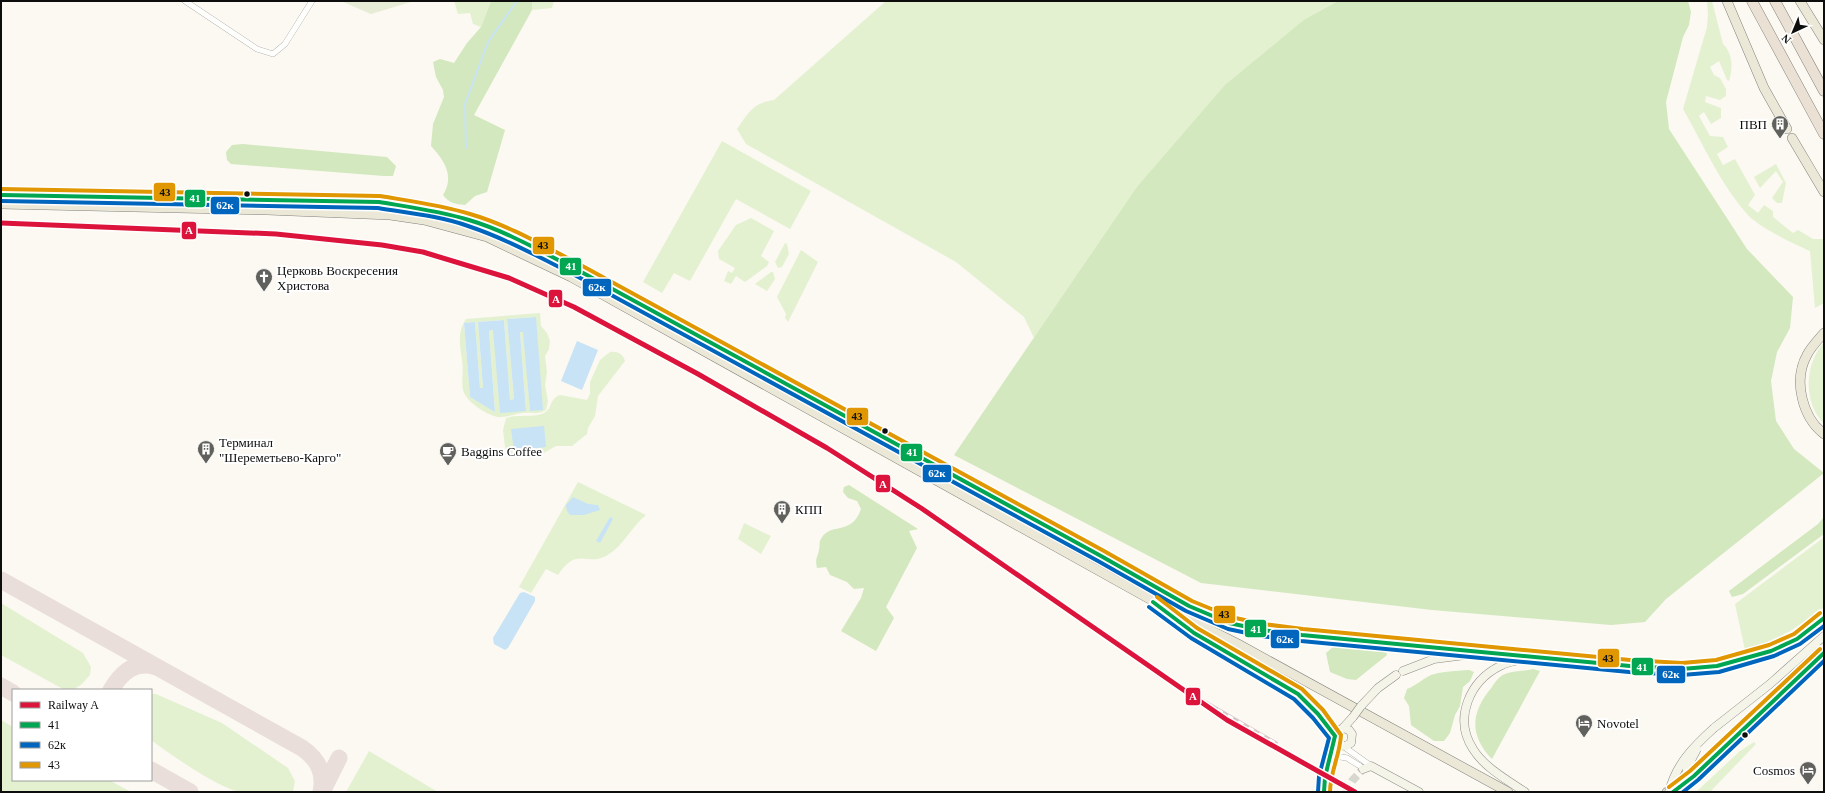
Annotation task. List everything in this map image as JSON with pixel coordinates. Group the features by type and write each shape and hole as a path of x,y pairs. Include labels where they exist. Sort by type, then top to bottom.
{"highway":[{"path":"1752,1 1824,134"},
{"path":"1775,1 1824,91"}],"main road":[{"path":"1727,1 1764,88 1787,129"},
{"path":"1800,1 1824,40"},
{"path":"1792,138 1824,192"},
{"path":"1,196 379,202 422,209 469,220 508,235 568,265 1101,556 1189,606 1211,616 1249,628 1302,635 1533,658 1630,666 1700,668 1740,661 1771,652 1797,639 1824,618"},
{"path":"1,204 382,215 424,220 487,237 570,277 1155,602 1238,644 1508,792"},
{"path":"1824,333 1806,356 1800,381 1804,407 1812,421 1824,434"},
{"path":"1668,792 1694,776 1824,653"}],"street":[{"path":"185,1 257,49 272,54 285,44 312,1"},
{"path":"1155,602 1194,633 1298,694 1318,714 1335,737 1338,744 1343,746 1365,767"},
{"path":"1668,792 1679,765 1694,747 1714,728 1770,684 1824,636"},
{"path":"1332,752 1335,737 1338,731 1343,728 1378,688 1399,673 1439,658 1468,654 1493,653"},
{"path":"1525,792 1477,754 1469,741 1464,719 1469,697 1483,678 1501,665 1533,658"},
{"path":"1343,728 1349,730 1353,737 1351,743 1343,746"},
{"path":"1684,792 1684,779 1693,756 1714,728"},
{"path":"1340,757 1347,758 1419,792"},
{"path":"1673,792 1694,776"}],"green space":[{"path":"341,1 414,1 371,14"},
{"path":"454,1 491,1 481,27 473,24 470,13 458,14"},
{"path":"491,1 532,1 532,10 474,115 505,130 487,192 475,196 465,205 452,203 443,195 448,181 448,175 444,163 431,146 433,124 444,97 443,90 436,77 433,62 440,59 454,63 467,43 481,27"},
{"path":"532,1 554,1 552,8 532,10"},
{"path":"886,1 1338,1 1305,19 1136,188 1034,338 1024,317 956,262 746,144 737,129 752,109 761,103 774,100"},
{"path":"1338,1 1688,1 1691,12 1689,25 1683,37 1666,102 1669,129 1747,249 1793,297 1790,328 1777,352 1771,381 1776,421 1794,449 1824,473 1666,599 1645,622 1611,625 1432,610 1201,583 954,455 1136,188 1225,85 1305,19"},
{"path":"1707,1 1712,1 1723,44 1729,52 1731,71 1729,81 1727,80 1719,61 1710,67 1714,75 1720,78 1726,89 1726,96 1720,100 1706,96 1705,102 1721,108 1721,118 1711,124 1704,112 1699,116 1710,136 1723,137 1728,147 1717,154 1723,165 1735,159 1755,195 1748,205 1758,213 1764,205 1773,211 1773,217 1793,233 1798,230 1813,239 1824,239 1824,303 1815,308 1810,251 1768,230 1747,214 1728,189 1712,163 1683,109 1707,27"},
{"path":"722,141 811,191 790,229 736,199 690,281 674,273 662,293 643,282"},
{"path":"243,144 387,157 396,166 393,176 384,176 231,164 227,160 226,152 232,145"},
{"path":"1776,164 1786,183 1782,203 1777,203 1772,198 1783,182 1776,171 1760,188 1754,177"},
{"path":"751,218 774,231 761,256 769,262 767,266 745,282 736,276 731,284 724,281 728,271 732,273 735,268 719,259 718,251 736,225"},
{"path":"785,243 787,244 789,254 782,267 778,268 775,262"},
{"path":"801,250 818,262 788,322 785,318 786,314 777,297"},
{"path":"773,272 775,279 767,291 755,284"},
{"path":"540,313 541,326 547,333 550,341 549,349 545,356 547,373 545,385 548,401 546,410 537,413 522,413 498,417 483,411 468,399 463,390 463,364 460,344 461,329 463,324 466,319","holes":["536,317 530,411 524,332 520,332 526,410 500,412 494,330 489,331 495,411 470,397 464,323 475,322 480,388 483,388 478,322 504,320 510,400 514,399 507,319"]},
{"path":"1824,342 1824,424 1812,405 1809,394 1809,383 1813,361 1817,351"},
{"path":"610,352 615,352 623,356 625,361 598,396 595,416 588,428 587,434 572,446 556,446 535,458 510,457 505,447 503,430 506,418 544,413 549,409 552,401 560,395 587,400 590,394 590,382 600,360"},
{"path":"578,482 646,515 636,524 619,546 609,554 602,558 583,558 571,561 558,575 546,569 531,593 519,587"},
{"path":"849,485 918,529 909,531 917,548 886,607 894,618 876,651 841,631 861,598 864,588 854,589 847,582 830,575 826,567 817,568 816,565 820,541 824,535 829,531 852,523 857,518 861,509 857,501 848,498 843,492 844,487"},
{"path":"1824,517 1824,534 1743,594 1732,597 1729,591 1818,524"},
{"path":"744,523 771,536 761,554 738,539"},
{"path":"1823,538 1824,607 1787,633 1745,650 1735,604"},
{"path":"1,603 83,653 91,667 90,675 82,684 74,689 63,689 1,655"},
{"path":"1333,647 1386,651 1387,655 1356,680 1347,679 1330,672 1326,653"},
{"path":"1533,669 1540,671 1492,759 1480,743 1475,726 1478,710 1482,701 1500,677 1511,672"},
{"path":"1469,670 1474,672 1470,681 1463,687 1460,706 1455,715 1450,733 1444,741 1434,741 1411,725 1409,706 1404,698 1407,689 1431,675"},
{"path":"152,694 156,694 222,723 288,768 295,781 293,792 241,792 220,785 170,754 152,741"},
{"path":"1,720 12,726 12,781 111,781 131,792 1,792"},
{"path":"1754,742 1756,744 1710,792 1696,792 1740,751"},
{"path":"369,751 438,792 346,792"}],"water":[{"path":"536,317 543,410 530,411 523,332 520,332 526,411 500,413 493,330 489,331 495,412 470,397 464,323 475,322 480,388 483,388 478,322 504,320 510,400 514,399 507,319"},
{"path":"577,341 598,350 582,390 561,381"},
{"path":"544,426 546,447 514,451 511,429"},
{"path":"573,497 588,504 598,505 600,510 584,515 570,515 567,511 566,505"},
{"path":"610,517 613,519 600,543 596,541"},
{"path":"524,592 535,597 535,601 508,648 505,650 494,644 493,638 520,593"}],"waterway":[{"path":"466,148 465,104 488,42 517,1"}],"taxiway":[{"path":"1,580 302,748 308,752 319,767 322,779 321,792"},
{"path":"112,689 124,673 135,667 142,665 156,667"},
{"path":"1,686 12,692"},
{"path":"323,790 339,758"},
{"path":"152,771 190,792"}],"tunnel":[{"path":"1324,792 1323,784 1332,752"},
{"path":"1328,765 1332,761 1341,757"},
{"path":"1346,792 1352,781 1363,769"}],"railway":[{"path":"1176,685 1276,743"}],"rail line":[{"name":"A","path":"1,223 276,234 382,245 423,252 509,278 574,307 698,374 827,448 921,508 1227,720 1355,792"}],"transit line":[{"name":"43","path":"1,189 380,196 448,208 470,214 525,236 577,263 1104,551 1192,601 1231,617 1263,624 1303,629 1630,660 1682,663 1716,660 1769,645 1794,634 1820,613"},
{"name":"41","path":"1,195 379,202 447,214 469,220 523,242 574,268 1101,556 1189,606 1229,623 1262,630 1302,635 1630,666 1682,669 1717,666 1771,651 1797,639 1824,618"},
{"name":"62к","path":"1,201 378,208 435,217 468,226 507,242 571,273 1098,561 1186,611 1228,629 1261,636 1301,641 1629,672 1682,675 1719,672 1774,656 1800,644 1824,626"},
{"name":"43","path":"1157,597 1197,628 1302,689 1323,710 1341,735 1339,750 1330,785 1330,792"},
{"name":"41","path":"1153,602 1194,633 1298,694 1318,714 1335,736 1325,777 1324,792"},
{"name":"62к","path":"1149,607 1191,638 1294,699 1313,718 1329,738 1319,776 1318,792"},
{"name":"43","path":"1669,787 1690,771 1820,649"},
{"name":"41","path":"1673,792 1694,776 1824,653"},
{"name":"62к","path":"1683,792 1698,780 1824,661"}],"place":[{"name":"ПВП","path":"1780,139"},
{"name":"Церковь Воскресения Христова","path":"264,292"},
{"name":"Терминал \"Шереметьево-Карго\"","path":"206,464"},
{"name":"Baggins Coffee","path":"448,466"},
{"name":"КПП","path":"782,524"},
{"name":"Novotel","path":"1584,738"},
{"name":"Cosmos","path":"1808,785"}]}
